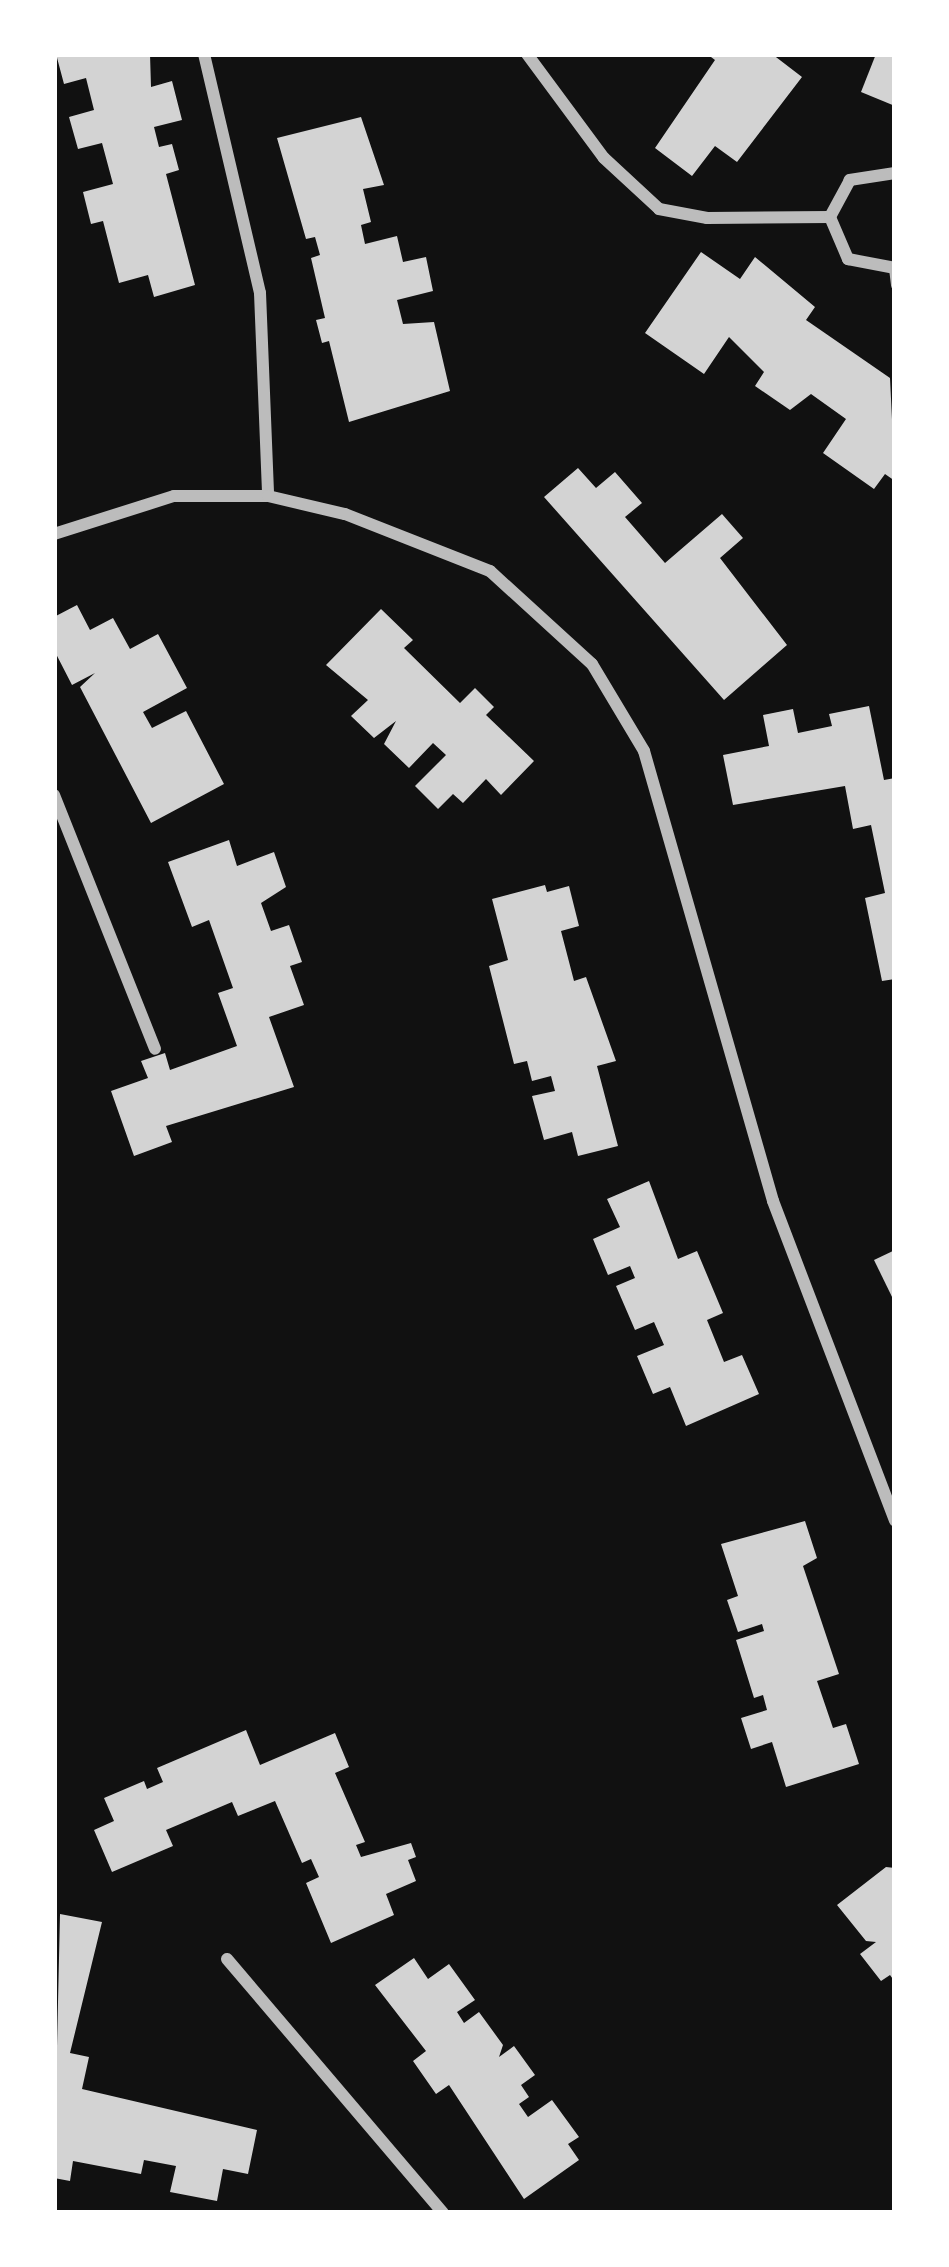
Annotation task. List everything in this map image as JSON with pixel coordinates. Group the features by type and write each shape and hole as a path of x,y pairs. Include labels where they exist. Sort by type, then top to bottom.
{"street":[{"path":"204,54 260,292 268,496"},
{"path":"526,54 604,158 659,209 707,218 830,217"},
{"path":"830,217 850,180 895,173"},
{"path":"830,217 848,259 894,268"},
{"path":"54,535 174,496 268,496 399,530 490,571 572,640 629,717 667,816 773,1202 895,1521"},
{"path":"54,795 155,1048"},
{"path":"227,1959 443,2213"}],"lane":[{"path":"894,268 895,285"}],"building":[{"path":"56,54 150,54 151,87 172,81 182,120 154,127 159,147 172,144 179,170 166,174 195,285 154,297 148,275 119,283 103,221 91,224 83,192 113,184 102,143 78,149 69,117 94,110 86,78 64,84"},
{"path":"707,54 772,54 802,77 737,162 715,146 692,176 655,148 715,60"},
{"path":"876,54 895,56 895,106 861,92"},
{"path":"361,117 384,185 363,189 371,222 361,225 365,244 397,236 403,262 426,257 433,291 397,300 403,324 434,322 450,391 349,422 329,341 322,343 316,320 325,318 311,258 320,255 315,237 306,239 277,138"},
{"path":"701,252 740,279 755,257 815,307 806,320 890,378 895,481 885,474 874,489 823,453 846,419 811,394 790,410 755,386 764,372 729,337 704,374 645,333"},
{"path":"578,468 596,488 615,472 642,503 625,517 665,563 722,514 743,538 720,558 787,645 724,700 544,497"},
{"path":"77,605 90,630 113,618 130,649 158,634 187,688 143,712 152,728 186,711 224,784 151,823 80,687 95,673 72,685 54,650 54,617"},
{"path":"381,609 413,640 404,648 460,703 475,688 494,707 486,715 534,761 501,795 486,779 463,803 453,794 438,809 415,786 446,755 433,743 409,768 384,744 396,721 374,738 351,716 368,700 326,665"},
{"path":"869,706 884,780 895,778 895,979 882,981 865,898 885,893 871,825 853,829 845,786 733,805 723,755 769,746 763,715 793,709 798,733 832,726 829,714"},
{"path":"229,840 237,866 274,852 286,887 261,903 271,931 289,925 302,962 290,966 304,1005 269,1017 294,1087 166,1126 172,1142 134,1156 111,1091 148,1078 141,1061 165,1053 170,1070 237,1046 218,993 233,988 209,920 192,927 168,862"},
{"path":"545,885 547,892 569,886 579,926 561,931 574,981 586,977 616,1061 597,1066 618,1146 578,1156 572,1132 544,1140 532,1096 555,1091 551,1076 532,1081 527,1061 514,1064 489,966 508,960 492,899"},
{"path":"649,1181 678,1259 697,1251 723,1313 707,1320 724,1362 742,1355 759,1394 686,1426 670,1387 653,1394 637,1356 664,1345 654,1322 635,1330 616,1286 635,1278 630,1266 608,1275 593,1239 620,1227 607,1199"},
{"path":"895,1250 895,1303 874,1260"},
{"path":"805,1521 817,1558 803,1566 839,1674 817,1681 833,1728 846,1724 859,1764 786,1787 772,1742 751,1749 741,1718 767,1710 763,1695 754,1698 736,1640 764,1631 762,1624 738,1632 727,1600 738,1596 721,1544"},
{"path":"246,1730 260,1765 335,1733 349,1767 335,1773 365,1842 356,1845 361,1857 411,1843 416,1857 408,1860 416,1881 386,1894 394,1915 331,1943 306,1883 319,1877 311,1859 302,1863 275,1801 238,1816 232,1802 166,1830 173,1846 112,1872 94,1830 114,1821 104,1798 144,1781 147,1789 163,1782 157,1768"},
{"path":"886,1867 895,1868 895,1982 890,1975 881,1981 860,1954 876,1942 866,1941 837,1905"},
{"path":"60,1914 102,1922 70,2053 89,2057 82,2089 257,2130 248,2174 223,2169 217,2201 170,2192 176,2166 144,2160 141,2174 73,2161 70,2181 54,2178"},
{"path":"414,1958 428,1979 449,1964 475,2000 457,2012 464,2023 479,2012 503,2045 499,2057 514,2046 535,2075 521,2085 529,2097 519,2104 528,2117 552,2100 579,2137 568,2144 579,2160 524,2199 449,2085 436,2094 413,2061 426,2051 375,1985"}]}
